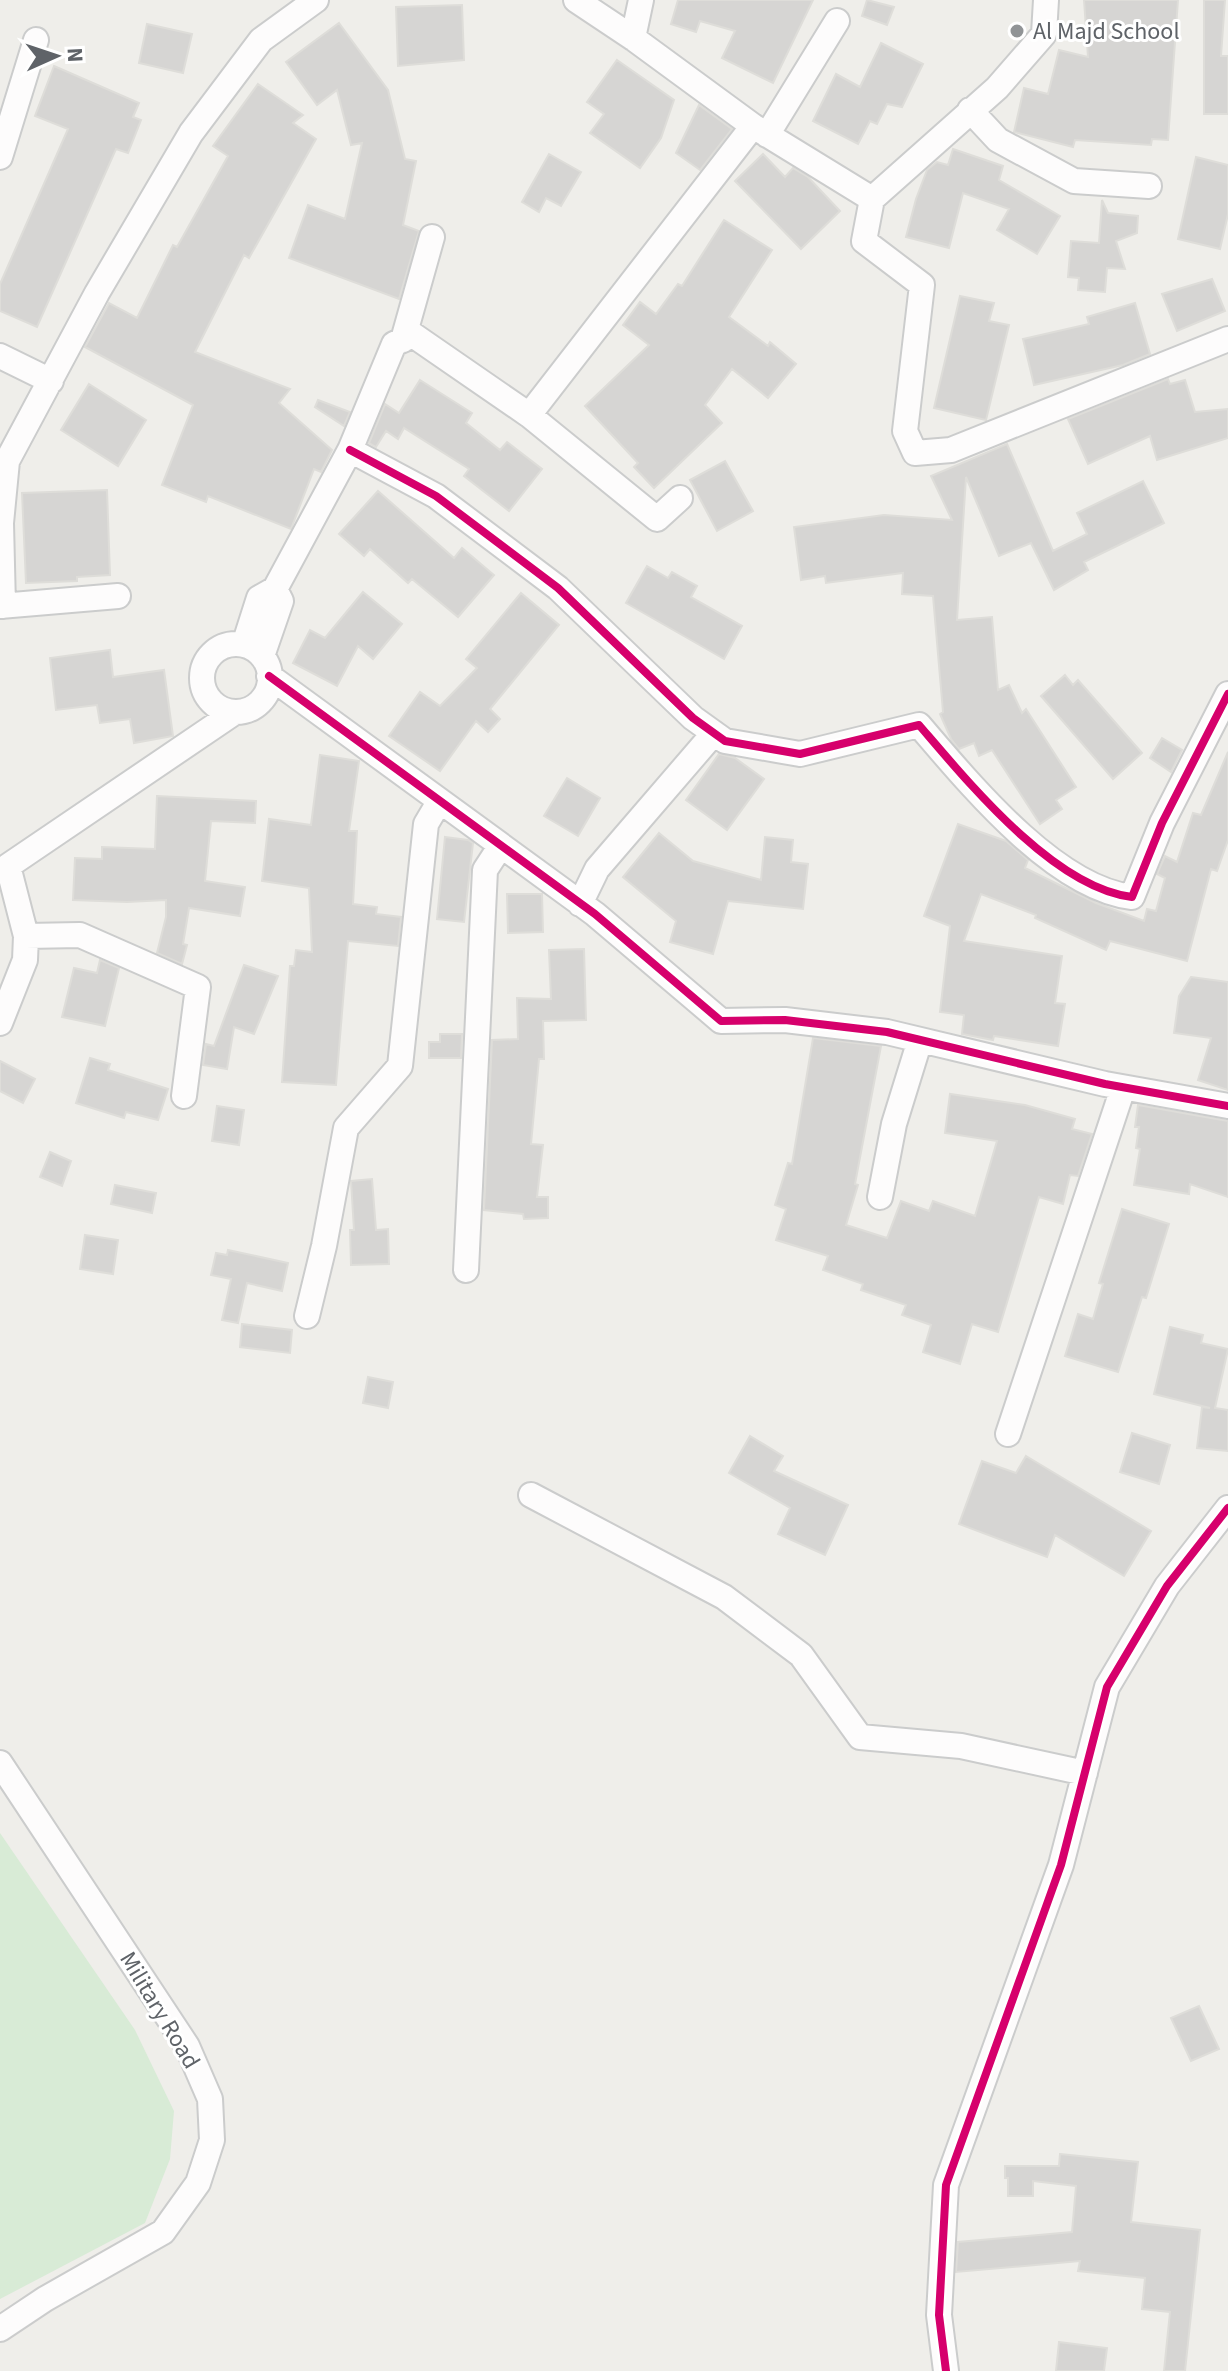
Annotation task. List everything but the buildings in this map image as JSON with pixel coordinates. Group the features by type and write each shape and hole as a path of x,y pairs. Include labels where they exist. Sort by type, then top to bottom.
{"street":[{"path":"118,596 2,606 3,459 51,381 97,293 191,133 261,40 316,0"},
{"path":"576,0 760,130 872,199"},
{"path":"633,38 641,0"},
{"path":"1046,0 1044,34 997,88 872,199 864,241 922,285 905,431 915,453 951,450 1228,339"},
{"path":"529,415 760,130 837,21"},
{"path":"0,157 36,40"},
{"path":"970,110 998,140 1074,181 1149,186"},
{"path":"403,340 432,237"},
{"path":"0,1023 25,960 26,936 8,866 264,697 258,659 259,598 275,589 350,450 394,344 413,335 529,415 657,519 680,498"},
{"path":"0,356 51,381"},
{"path":"350,450 436,496 558,588 693,718 725,741 800,754 919,725 974,789 1050,860 1110,895 1132,897 1162,823 1228,694"},
{"path":"335,722 282,707 223,710 206,695 202,672 214,652 233,644 258,659 439,802 580,904 721,1021 785,1020 887,1032 1123,1088 1228,1106"},
{"path":"580,904 597,869 714,733"},
{"path":"307,1316 324,1246 346,1128 400,1066 426,824 439,802"},
{"path":"466,1270 485,870 500,847"},
{"path":"26,936 80,935 198,987 184,1096"},
{"path":"880,1197 894,1124 920,1040"},
{"path":"1008,1434 1123,1088"},
{"path":"531,1495 724,1597 801,1655 860,1737 961,1746 1085,1773"},
{"path":"946,2371 939,2315 946,2185 1061,1865 1107,1687 1167,1586 1228,1508"},
{"name":"Military Road","path":"0,1763 187,2046 210,2099 212,2140 198,2183 163,2232 45,2299 0,2329"}],"green space":[{"path":"0,1833 135,2030 174,2111 170,2159 145,2223 0,2299"}],"cycle path":[{"path":"350,450 436,496 558,588 693,718 725,741 800,754 919,725 1015,829 1043,854 1102,889 1132,897 1162,823 1228,694"},
{"path":"269,676 595,914 721,1021 785,1020 887,1032 1105,1084 1228,1106"},
{"path":"946,2371 939,2315 946,2185 1061,1865 1107,1687 1167,1586 1228,1508"}],"place":[{"name":"Al Majd School","path":"1017,31"}]}
